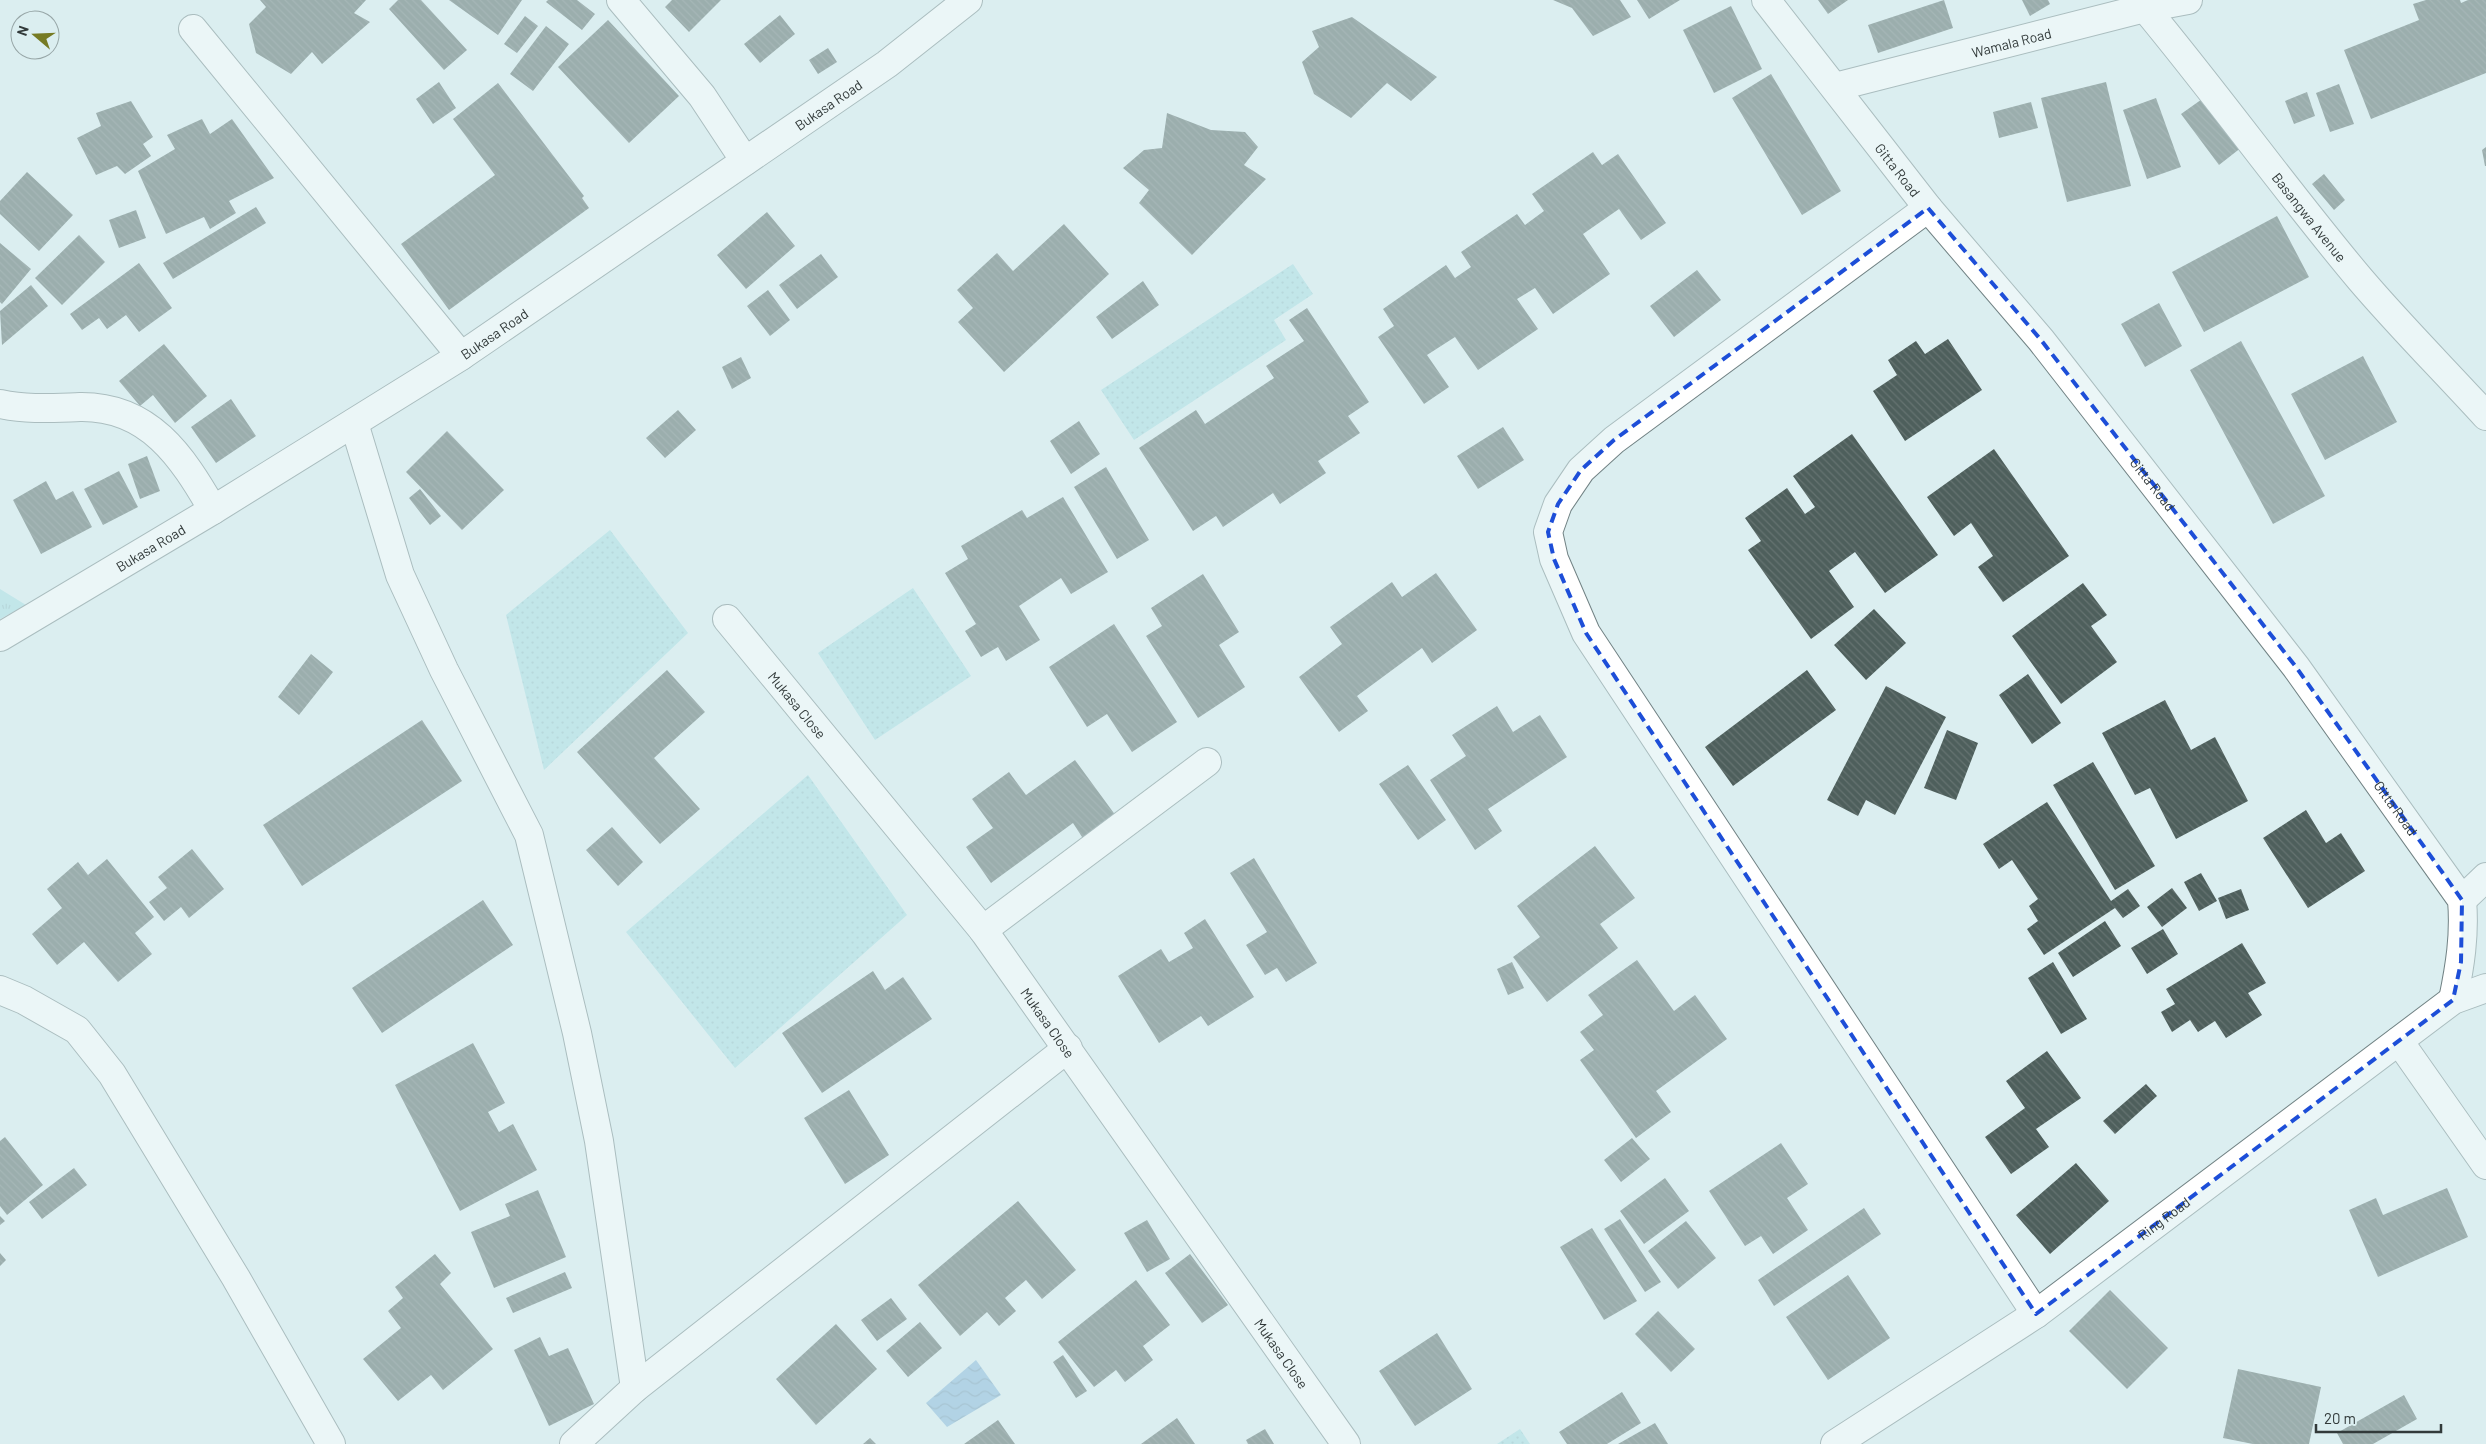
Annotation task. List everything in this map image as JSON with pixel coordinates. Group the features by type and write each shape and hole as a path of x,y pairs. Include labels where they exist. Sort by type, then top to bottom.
{"street":[{"path":"621,0 702,96 745,161"},
{"name":"Bukasa Road","path":"0,637 213,510 461,356 887,64 968,0"},
{"name":"Gitta Road","path":"1766,0 1928,208 2040,340 2296,668 2462,900"},
{"name":"Wamala Road","path":"1835,87 2145,8 2188,0"},
{"name":"Basangwa Avenue","path":"2145,8 2208,85 2293,198 2362,281 2486,416"},
{"path":"193,28 461,356"},
{"path":"1928,208 1614,440 1581,470 1558,504 1548,532 1554,559 1586,633 2036,1314"},
{"path":"0,404 33,410 81,407 111,409 135,420 161,438 188,466 213,510"},
{"path":"354,423 400,574 444,670 529,835 577,1034 599,1140 634,1388"},
{"name":"Mukasa Close","path":"727,619 983,930 1346,1444"},
{"path":"983,930 1207,762"},
{"path":"2453,1000 2461,962 2464,925 2462,900 2486,877"},
{"name":"Ring Road","path":"1835,1444 2036,1314 2453,1000 2486,988"},
{"path":"0,990 24,1000 77,1030 112,1074 236,1278 331,1444"},
{"path":"2399,1040 2486,1165"},
{"path":"574,1444 634,1388 1068,1048"}],"highlighted area":[{"path":"1928,208 2041,340 2296,667 2462,900 2461,962 2453,1000 2036,1314 1586,633 1554,559 1548,532 1558,504 1581,470 1614,440"}],"green space":[{"path":"1293,264 1313,294 1274,320 1286,340 1134,440 1101,390"},
{"path":"610,530 688,633 544,770 506,615"},
{"path":"913,588 971,676 875,740 818,653"},
{"path":"0,589 26,605 0,619"},
{"path":"808,775 907,915 735,1068 626,932"},
{"path":"1520,1429 1530,1444 1497,1444"}],"water":[{"path":"976,1360 1001,1395 947,1427 926,1403"}],"building":[{"path":"260,0 366,0 354,13 370,22 322,64 312,52 291,74 256,53 249,24 266,7"},
{"path":"398,0 421,0 467,50 444,70 389,9"},
{"path":"449,0 522,0 498,35"},
{"path":"548,0 577,0 595,14 582,30 546,2"},
{"path":"672,0 721,0 689,32 665,7"},
{"path":"1553,0 1620,0 1631,17 1593,36 1572,8"},
{"path":"1637,0 1680,0 1649,19"},
{"path":"1818,0 1848,0 1828,14"},
{"path":"1944,0 1953,28 1878,53 1868,25"},
{"path":"2022,0 2048,0 2050,4 2030,16"},
{"path":"2426,0 2460,0 2461,3 2468,0 2486,0 2486,73 2371,119 2344,50 2419,20 2413,4"},
{"path":"1731,6 1762,69 1714,93 1683,30"},
{"path":"780,15 795,34 760,63 744,44"},
{"path":"525,16 538,26 517,53 504,44"},
{"path":"1352,17 1437,77 1411,101 1387,83 1351,118 1314,94 1302,62 1319,47 1312,31"},
{"path":"608,20 679,96 629,143 558,67"},
{"path":"546,26 569,44 533,91 510,74"},
{"path":"828,48 837,62 818,74 809,60"},
{"path":"1771,74 1841,191 1802,215 1732,98"},
{"path":"439,82 456,108 433,124 416,99"},
{"path":"2106,82 2131,186 2067,202 2041,98"},
{"path":"498,83 584,196 582,198 589,208 449,310 401,244 495,175 453,119"},
{"path":"2339,84 2354,124 2330,132 2316,93"},
{"path":"2307,92 2315,116 2294,124 2285,101"},
{"path":"2205,97 2242,147 2219,165 2181,114"},
{"path":"2156,98 2181,167 2147,179 2123,110"},
{"path":"131,101 153,137 143,144 151,156 125,174 117,166 96,175 77,138 101,126 96,113"},
{"path":"2031,102 2038,128 1999,138 1993,112"},
{"path":"1167,113 1211,130 1245,132 1258,147 1244,165 1266,179 1192,255 1139,203 1149,190 1123,168 1144,150 1162,148"},
{"path":"202,119 210,134 232,119 274,178 229,201 236,213 210,229 204,217 166,234 138,171 175,149 167,135"},
{"path":"2486,147 2486,166 2485,166 2482,150"},
{"path":"1593,152 1602,165 1618,154 1666,223 1641,240 1619,209 1583,234 1610,274 1553,314 1535,288 1517,299 1538,329 1478,370 1455,337 1427,355 1449,387 1424,404 1378,337 1394,326 1383,309 1446,265 1455,278 1471,267 1461,252 1517,214 1525,225 1544,211 1532,194"},
{"path":"27,172 73,215 39,251 0,214 0,201"},
{"path":"2324,174 2345,200 2334,210 2312,184"},
{"path":"256,207 266,223 173,279 163,263"},
{"path":"136,210 146,238 119,248 109,220"},
{"path":"767,212 795,246 746,289 717,255"},
{"path":"2277,216 2309,277 2204,332 2172,272"},
{"path":"1064,224 1109,274 1004,372 958,322 973,308 957,290 997,253 1013,271"},
{"path":"79,235 105,262 62,305 35,278"},
{"path":"0,243 31,269 2,304 0,302"},
{"path":"821,254 838,277 797,309 779,285"},
{"path":"139,263 172,308 139,332 126,315 107,329 99,318 82,330 70,314"},
{"path":"1697,270 1721,300 1674,337 1650,306"},
{"path":"1143,281 1159,305 1112,339 1096,317"},
{"path":"31,285 48,306 2,345 0,311"},
{"path":"768,290 790,320 770,336 747,306"},
{"path":"2159,303 2182,346 2145,367 2121,324"},
{"path":"1307,308 1369,402 1348,416 1360,433 1318,461 1326,473 1280,504 1273,493 1223,527 1216,516 1193,531 1139,448 1196,410 1205,424 1274,378 1266,366 1304,341 1289,320"},
{"path":"1948,339 1982,390 1905,441 1873,391 1897,375 1888,360 1916,341 1925,354"},
{"path":"2241,341 2325,496 2273,524 2190,370"},
{"path":"164,344 207,396 175,423 153,395 140,406 119,381"},
{"path":"2363,356 2397,422 2325,460 2291,394"},
{"path":"741,357 751,378 732,389 722,367"},
{"path":"231,399 256,436 216,463 191,427"},
{"path":"678,410 696,430 665,458 646,438"},
{"path":"1079,421 1100,454 1071,474 1050,441"},
{"path":"1503,427 1524,460 1478,489 1457,456"},
{"path":"447,431 504,490 462,530 406,472"},
{"path":"1852,434 1938,555 1885,593 1855,552 1829,571 1854,607 1811,639 1748,550 1761,541 1745,518 1787,488 1805,514 1815,507 1793,476"},
{"path":"1994,449 2069,556 2003,602 1978,567 1993,556 1971,523 1954,536 1927,497"},
{"path":"147,456 160,491 140,499 128,464"},
{"path":"1106,467 1149,540 1117,559 1074,487"},
{"path":"119,471 138,507 103,525 84,489"},
{"path":"46,481 56,500 73,491 92,527 41,554 13,500"},
{"path":"420,489 441,516 430,525 409,498"},
{"path":"1063,497 1108,572 1071,594 1061,578 1019,606 1040,640 1006,661 998,647 981,657 965,631 976,624 945,573 968,559 961,546 1022,510 1027,518"},
{"path":"1436,573 1477,630 1432,663 1422,648 1357,696 1368,711 1339,732 1299,677 1342,644 1330,627 1392,582 1402,597"},
{"path":"1203,574 1239,632 1219,645 1245,687 1198,718 1146,636 1162,626 1151,608"},
{"path":"2083,583 2107,615 2091,626 2117,662 2061,704 2012,636"},
{"path":"1874,609 1906,643 1866,680 1834,645"},
{"path":"1114,624 1177,722 1132,752 1107,714 1087,727 1049,667"},
{"path":"311,654 333,672 299,715 278,697"},
{"path":"667,670 705,712 654,758 700,809 660,844 577,752"},
{"path":"1807,670 1836,710 1733,786 1705,747"},
{"path":"2028,674 2061,723 2032,744 1999,695"},
{"path":"1886,686 1946,717 1895,815 1866,800 1858,816 1827,800"},
{"path":"2165,700 2191,750 2215,737 2248,801 2176,839 2150,788 2135,795 2102,733"},
{"path":"1497,706 1513,732 1540,715 1567,757 1488,809 1502,831 1475,850 1430,780 1466,756 1452,735"},
{"path":"422,720 462,781 302,886 263,825"},
{"path":"1947,730 1978,743 1956,800 1924,788"},
{"path":"1075,760 1116,816 1084,840 1073,823 991,883 966,847 993,828 972,799 1009,772 1026,795"},
{"path":"2093,762 2155,866 2115,890 2053,785"},
{"path":"1408,765 1446,820 1418,840 1379,784"},
{"path":"2047,802 2111,901 2128,889 2140,906 2123,918 2115,908 2044,955 2027,929 2038,921 2029,906 2038,899 2012,860 1999,869 1983,844"},
{"path":"2306,810 2326,843 2341,833 2365,871 2308,908 2263,838"},
{"path":"612,827 643,862 618,886 586,850"},
{"path":"1595,846 1635,898 1600,924 1618,948 1547,1002 1513,957 1540,937 1517,906"},
{"path":"192,849 224,889 189,918 181,907 164,921 149,902 167,888 158,877"},
{"path":"1254,858 1317,963 1286,982 1277,968 1265,975 1246,945 1267,932 1230,873"},
{"path":"107,859 154,917 135,933 152,954 118,982 84,942 57,965 32,934 62,908 47,889 78,862 88,875"},
{"path":"2201,873 2217,901 2199,911 2184,882"},
{"path":"2172,888 2187,908 2162,927 2147,907"},
{"path":"2241,889 2249,910 2226,919 2218,898"},
{"path":"483,900 513,945 382,1033 352,988"},
{"path":"1205,919 1254,997 1208,1026 1201,1016 1159,1043 1118,976 1161,949 1169,962 1193,948 1184,933"},
{"path":"2105,921 2121,946 2073,977 2058,953"},
{"path":"2163,929 2178,954 2147,974 2131,948"},
{"path":"2242,943 2266,983 2248,993 2262,1015 2226,1038 2215,1021 2198,1032 2190,1020 2172,1032 2161,1012 2175,1004 2166,989"},
{"path":"1637,960 1674,1011 1695,995 1727,1039 1656,1091 1671,1112 1636,1138 1580,1060 1594,1050 1580,1032 1603,1015 1588,995"},
{"path":"1512,962 1524,988 1508,995 1497,969"},
{"path":"2053,962 2087,1019 2061,1034 2028,978"},
{"path":"873,971 885,990 903,977 932,1019 822,1093 782,1033"},
{"path":"473,1043 505,1103 488,1112 499,1132 513,1124 537,1170 460,1211 395,1085"},
{"path":"2047,1051 2081,1098 2036,1129 2049,1147 2011,1174 1985,1137 2025,1108 2006,1081"},
{"path":"2146,1084 2157,1096 2115,1134 2103,1121"},
{"path":"849,1090 889,1155 845,1184 804,1118"},
{"path":"5,1137 43,1185 7,1215 0,1206 0,1141"},
{"path":"1632,1138 1650,1159 1621,1182 1604,1160"},
{"path":"1781,1143 1808,1184 1787,1198 1808,1230 1773,1254 1761,1236 1745,1246 1709,1191"},
{"path":"2076,1163 2109,1201 2050,1254 2016,1215"},
{"path":"74,1168 87,1185 42,1219 29,1202"},
{"path":"1665,1178 1689,1211 1644,1244 1620,1211"},
{"path":"2447,1188 2468,1237 2378,1277 2349,1210 2376,1198 2383,1215"},
{"path":"538,1190 566,1257 494,1288 471,1232 510,1216 505,1204"},
{"path":"1018,1201 1076,1270 1042,1299 1026,1280 1005,1298 1016,1311 999,1326 987,1312 960,1336 918,1285"},
{"path":"1864,1208 1881,1234 1774,1306 1758,1280"},
{"path":"0,1216 5,1221 0,1225"},
{"path":"1620,1219 1661,1282 1645,1292 1604,1229"},
{"path":"1147,1220 1170,1259 1147,1272 1124,1233"},
{"path":"1686,1221 1716,1258 1678,1289 1648,1251"},
{"path":"1592,1228 1637,1301 1604,1320 1560,1247"},
{"path":"0,1253 6,1260 0,1266"},
{"path":"435,1254 451,1273 440,1284 493,1349 443,1390 431,1375 398,1401 363,1359 401,1328 388,1311 403,1298 395,1287"},
{"path":"1190,1254 1228,1305 1202,1323 1165,1273"},
{"path":"565,1272 572,1288 513,1313 506,1298"},
{"path":"1848,1275 1890,1338 1828,1380 1786,1317"},
{"path":"1136,1280 1170,1325 1143,1346 1153,1360 1125,1382 1116,1370 1094,1387 1058,1342"},
{"path":"2110,1290 2168,1348 2127,1389 2069,1331"},
{"path":"891,1298 907,1319 877,1341 861,1320"},
{"path":"1658,1311 1695,1349 1671,1372 1635,1334"},
{"path":"920,1322 942,1348 908,1377 886,1351"},
{"path":"836,1324 877,1369 816,1425 776,1379"},
{"path":"1437,1333 1472,1389 1415,1426 1379,1371"},
{"path":"540,1337 549,1356 568,1348 594,1404 549,1426 514,1350"},
{"path":"1063,1355 1087,1391 1076,1398 1053,1362"},
{"path":"2238,1369 2321,1387 2309,1444 2253,1444 2223,1438"},
{"path":"1622,1392 1641,1423 1607,1444 1567,1444 1559,1432"},
{"path":"2404,1395 2417,1419 2373,1444 2343,1444 2337,1433"},
{"path":"1177,1418 1195,1444 1141,1444"},
{"path":"998,1420 1015,1444 964,1444"},
{"path":"1655,1423 1668,1444 1618,1444"},
{"path":"1265,1429 1274,1444 1248,1444 1246,1440"},
{"path":"870,1438 876,1444 863,1444"}]}
